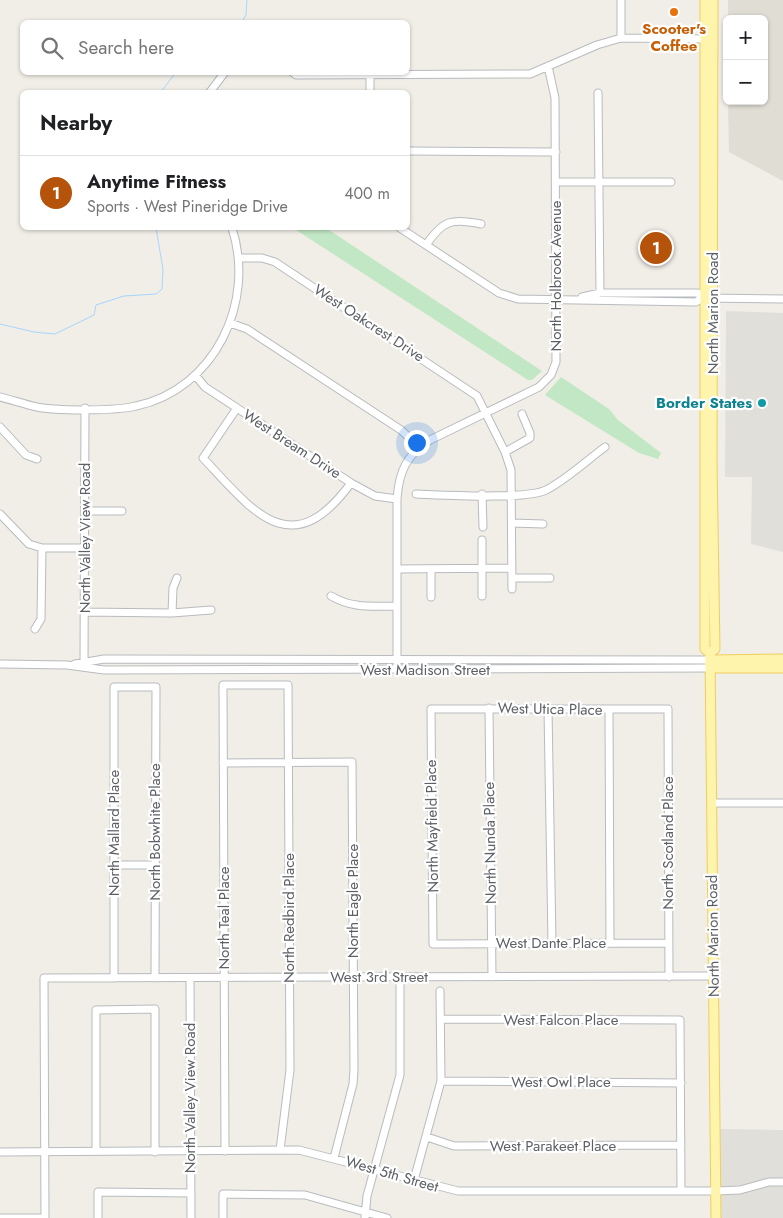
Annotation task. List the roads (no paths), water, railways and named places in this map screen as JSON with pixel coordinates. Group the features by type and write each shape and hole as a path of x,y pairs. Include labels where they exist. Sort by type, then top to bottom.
{"main road":[{"name":"North Marion Road","path":"705,0 709,39"},
{"name":"North Marion Road","path":"713,0 709,39 705,649 710,660 716,1218"},
{"name":"West Madison Street","path":"710,660 783,659"},
{"name":"West Madison Street","path":"710,660 783,668"}],"street":[{"path":"621,0 621,38"},
{"path":"296,75 530,74 597,45 621,38 709,39"},
{"name":"North Holbrook Avenue","path":"397,670 397,499 402,469 407,459 419,447 539,387 551,375 556,358 555,98 548,66"},
{"path":"212,90 223,75"},
{"path":"370,76 370,90"},
{"path":"598,93 600,293"},
{"path":"410,151 556,152"},
{"path":"556,182 671,182"},
{"path":"426,245 436,231 447,223 462,220 480,224"},
{"path":"0,397 37,407 122,408 147,403 176,389 195,375 218,350 230,323 235,308 239,258 238,246 233,230"},
{"path":"403,230 504,296 525,300 575,298 600,293 698,294 707,297 783,299"},
{"name":"West Oakcrest Drive","path":"239,258 262,258 275,262 468,387 477,396 505,452 510,470 512,495 512,589"},
{"path":"575,298 600,302 696,302 707,297"},
{"path":"230,323 247,329 401,430 419,447"},
{"name":"West Bream Drive","path":"195,375 205,387 351,483 375,496 397,499"},
{"name":"North Valley View Road","path":"84,665 85,408"},
{"path":"236,408 203,458 258,514 283,524 310,521 331,509 351,483"},
{"path":"505,452 530,438 530,433 522,414"},
{"path":"0,426 26,455 37,459"},
{"path":"416,494 532,494 546,490 605,447"},
{"path":"482,494 482,527"},
{"path":"85,511 122,511"},
{"path":"0,514 28,544 42,548 85,548"},
{"path":"512,523 543,524"},
{"path":"482,540 482,596"},
{"path":"35,629 41,619 42,548"},
{"path":"431,568 431,597"},
{"path":"397,569 512,568"},
{"path":"172,613 173,588 177,578"},
{"path":"512,578 550,578"},
{"path":"331,596 345,604 356,607 397,606"},
{"path":"84,612 172,613 211,610"},
{"name":"West Madison Street","path":"84,665 104,659 710,660"},
{"name":"West Madison Street","path":"0,664 84,665 104,670 397,670 710,660"},
{"name":"North Redbird Place","path":"223,685 288,685 290,1078 280,1150"},
{"name":"North Teal Place","path":"223,685 225,1151"},
{"name":"North Mallard Place","path":"114,978 114,687 156,687"},
{"name":"North Bobwhite Place","path":"155,978 156,687"},
{"name":"North Nunda Place","path":"489,708 492,977"},
{"name":"West Utica Place","path":"431,709 668,709"},
{"name":"North Mayfield Place","path":"431,709 433,944"},
{"path":"548,709 552,943"},
{"name":"North Scotland Place","path":"668,709 669,977"},
{"path":"609,710 610,943"},
{"path":"224,763 289,762"},
{"name":"North Eagle Place","path":"289,762 352,762 353,1084 334,1158"},
{"path":"712,803 783,803"},
{"path":"114,865 155,865"},
{"name":"West Dante Place","path":"433,944 669,943"},
{"name":"West 3rd Street","path":"45,1152 44,978 713,976"},
{"path":"365,1215 400,1075 400,977"},
{"name":"North Valley View Road","path":"190,978 191,1218"},
{"path":"414,1180 441,1082 440,991"},
{"path":"96,1151 96,1010 155,1009 155,1152"},
{"name":"West Falcon Place","path":"441,1019 680,1020 681,1083"},
{"name":"West Owl Place","path":"441,1082 681,1083"},
{"path":"681,1083 681,1190"},
{"name":"West Parakeet Place","path":"427,1137 454,1146 681,1146"},
{"name":"West 5th Street","path":"0,1152 305,1151 458,1191 740,1190 770,1182 783,1182"},
{"path":"0,1218 45,1218 45,1152"},
{"path":"98,1218 98,1192 191,1193"},
{"path":"223,1218 223,1194 305,1195 365,1215 387,1218"}],"waterway":[{"path":"243,20 246,15 247,0"},
{"path":"162,90 174,75"},
{"path":"0,324 34,332 55,334 94,315 96,305 124,296 156,294 162,289 163,269 156,230"}],"place":[{"name":"Scooter's Coffee","path":"674,12"},
{"name":"Anytime Fitness","path":"656,248"},
{"name":"Border States","path":"762,403"}]}
